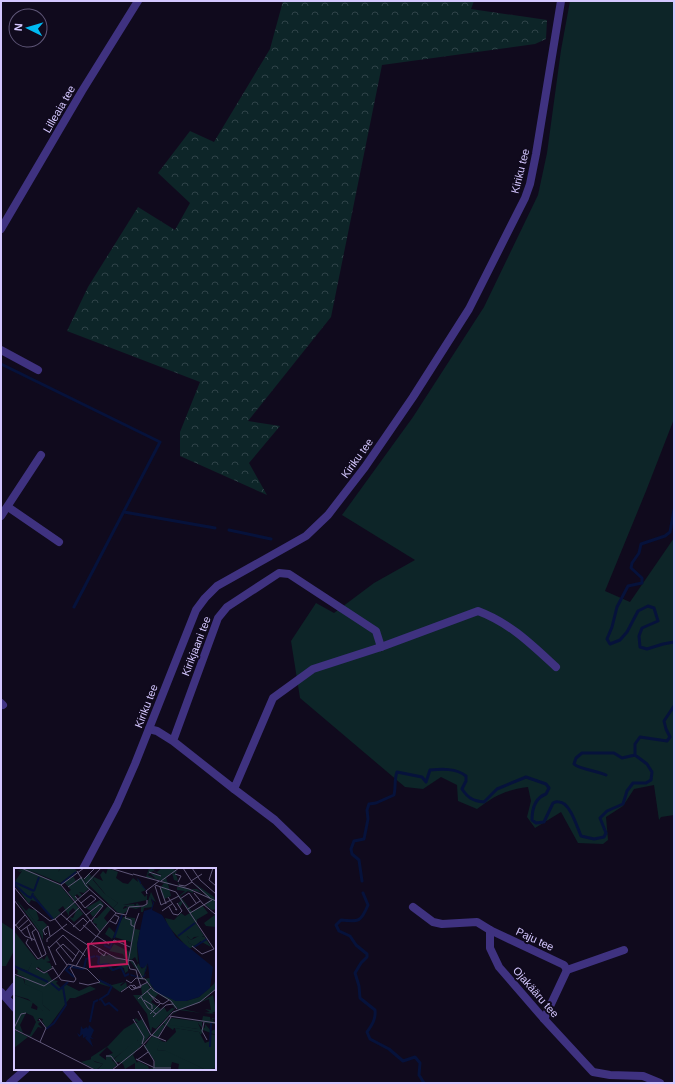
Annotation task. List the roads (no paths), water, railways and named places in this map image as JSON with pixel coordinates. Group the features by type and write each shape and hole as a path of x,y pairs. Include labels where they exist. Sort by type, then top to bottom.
{"street":[{"name":"Lilleaia tee","path":"1,229 82,91 138,1"},
{"name":"Kiriku tee","path":"84,868 117,805 149,730 196,610 204,598 217,586 306,536 328,515 365,467 413,397 469,309 525,198 530,184 561,1"},
{"path":"1,350 38,370"},
{"path":"1,516 42,455"},
{"path":"8,507 59,542"},
{"name":"Kirikjaani tee","path":"173,741 218,618 227,607 279,573 289,574 376,631 382,647"},
{"path":"234,788 273,698 313,668 382,647 478,611 493,617 523,636 556,667"},
{"path":"149,730 157,731 173,741 275,820 307,851"},
{"path":"413,907 434,922 442,924 477,922 490,930"},
{"name":"Paju tee","path":"490,930 564,965 567,970"},
{"name":"Ojakääru tee","path":"490,930 490,948 499,967 593,1072 610,1075 642,1076 660,1083"},
{"path":"544,1019 567,970 624,950"},
{"path":"14,987 4,995 14,1007"},
{"path":"10,1083 25,1070"},
{"path":"67,1070 79,1083"}],"waterway":[{"path":"1,364 160,442 74,607"},
{"path":"674,510 670,532 665,536 641,544 639,553 632,563 631,568 642,578 642,583 628,586 617,607 607,639 610,644 620,640 627,632 638,611 648,606 654,608 658,621 642,628 639,636 640,647 647,649 674,642"},
{"path":"124,512 215,528"},
{"path":"229,530 271,539"},
{"path":"362,881 359,860 352,854 351,849 354,841 364,839 369,804 376,803 394,795 397,772 422,777 426,782 430,770 444,769 462,773 466,776 466,781 462,789 466,795 474,800 484,802 497,789 526,777 546,784 549,788 546,794 537,801 532,820 536,823 544,822 553,803 563,803 570,810 581,836 594,839 604,837 606,833 600,818 607,811 623,804 627,791 633,783 646,783 651,780 652,772 647,764 635,755 635,744 640,737 667,741 670,737 664,721 674,706"},
{"path":"606,775 576,766 574,764 576,758 582,753 614,753 622,758 635,755"},
{"path":"363,893 368,905 361,918 356,921 341,920 336,925 339,931 350,936 356,945 367,954 367,957 355,973 359,986 360,998 375,1010 374,1019 367,1032 370,1039 389,1049 403,1061 415,1057 420,1063 419,1075 424,1083"}]}
